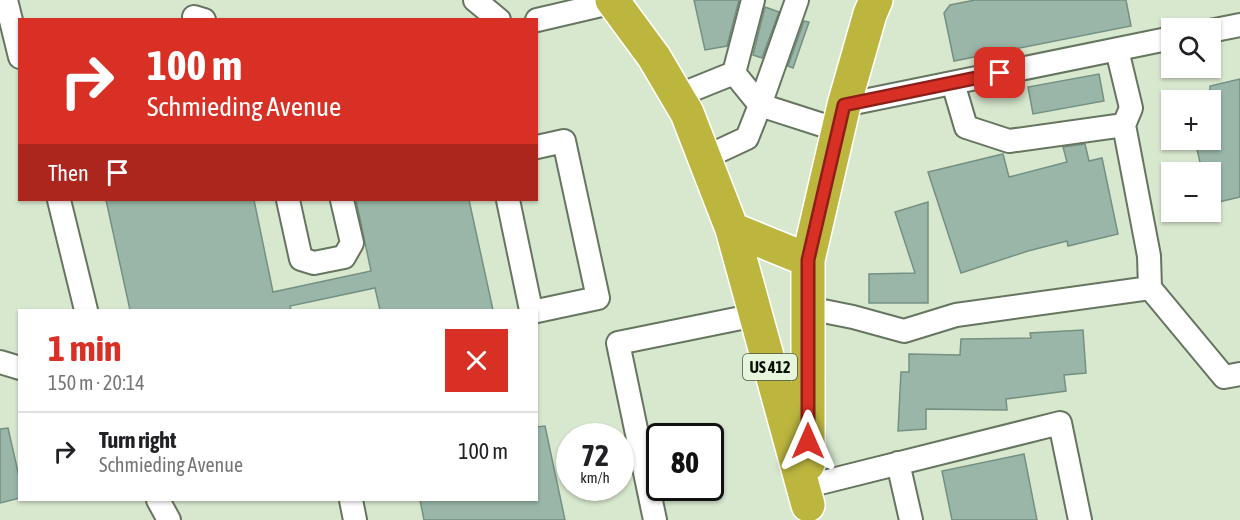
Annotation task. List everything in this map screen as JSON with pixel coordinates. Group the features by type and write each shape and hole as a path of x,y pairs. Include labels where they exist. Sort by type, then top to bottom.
{"highway":[{"name":"US 412","path":"613,1 654,57 687,113 732,229 808,504"},
{"path":"808,504 808,260 871,1"},
{"path":"732,229 808,260"}],"street":[{"path":"6,0 12,54"},
{"path":"475,0 497,18"},
{"path":"734,73 753,0"},
{"path":"704,158 747,138 797,0"},
{"path":"538,20 613,1"},
{"path":"1221,29 1240,25"},
{"path":"734,73 760,105 841,118 953,83 1161,41"},
{"path":"1117,50 1131,108 1124,125 1149,256 1150,288 1224,377 1240,374"},
{"path":"677,96 734,73"},
{"path":"953,83 966,127 1009,141 1124,125"},
{"path":"538,147 564,141 598,298 538,311"},
{"path":"59,201 86,309"},
{"path":"288,201 301,259 314,263 344,257 352,243 342,201"},
{"path":"508,201 531,309"},
{"path":"808,308 904,331 956,315 1150,288"},
{"path":"655,520 618,343 756,315"},
{"path":"0,362 18,367"},
{"path":"808,504 898,463 1060,423 1080,520"},
{"path":"898,463 911,520"},
{"path":"159,501 169,520"},
{"path":"351,501 355,520"}],"building":[{"path":"694,0 739,0 727,46 705,50"},
{"path":"975,0 1126,0 1131,26 954,61 944,13 950,5"},
{"path":"765,7 779,12 762,58 753,55"},
{"path":"804,21 809,22 793,68 788,66"},
{"path":"1099,74 1104,101 1033,114 1028,87"},
{"path":"1240,79 1240,197 1221,201 1221,162 1200,162 1197,150 1221,150 1221,90 1210,90 1210,86"},
{"path":"1085,144 1089,161 1102,158 1118,234 1068,246 1067,241 961,273 928,172 1003,154 1009,177 1067,162 1063,147"},
{"path":"106,201 254,201 273,292 371,271 356,201 469,201 493,309 380,309 375,288 290,306 291,309 130,309"},
{"path":"928,202 928,303 869,303 869,274 915,273 895,212"},
{"path":"1083,330 1086,373 1064,375 1066,391 1006,399 1007,410 926,409 926,429 898,431 901,372 909,372 909,354 960,355 961,339 1031,338 1030,333"},
{"path":"545,426 556,478 556,501 561,501 565,520 424,520 420,501 538,501 538,427"},
{"path":"8,428 18,472 18,498 0,503 0,429"},
{"path":"1024,454 1037,520 952,520 942,471"}],"route":[{"path":"808,441 808,260 844,105 1000,73"}]}
